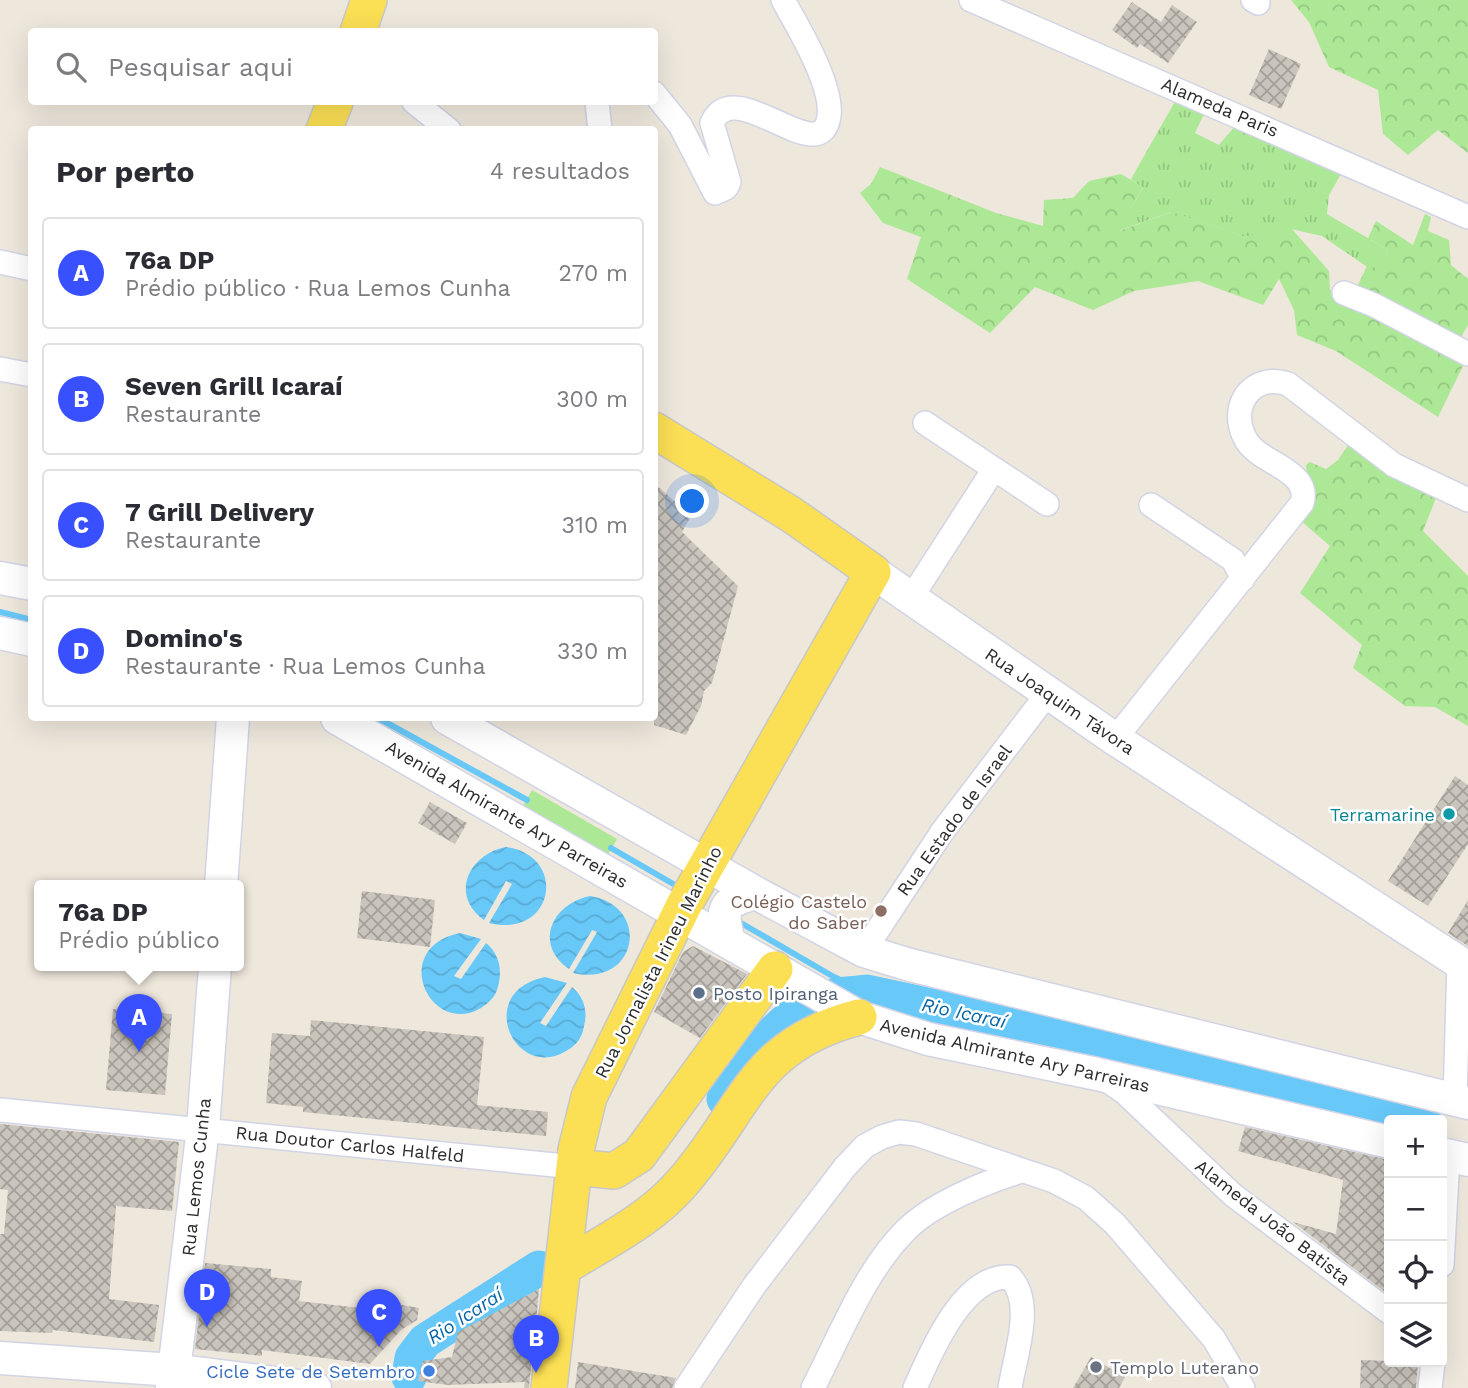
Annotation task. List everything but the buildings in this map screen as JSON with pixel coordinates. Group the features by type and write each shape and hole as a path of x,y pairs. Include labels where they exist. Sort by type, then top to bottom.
{"main road":[{"path":"359,28 369,0"},
{"path":"326,126 334,105"},
{"name":"Rua Joaquim Távora","path":"658,432 792,515 1115,739 1464,965"},
{"name":"Rua Jornalista Irineu Marinho","path":"549,1388 580,1127 596,1081 706,867 873,572"},
{"path":"0,578 28,583"},
{"path":"0,632 28,639"},
{"path":"221,880 233,721"},
{"name":"Avenida Almirante Ary Parreiras","path":"342,721 683,910 736,914 902,963 1462,1102"},
{"name":"Avenida Almirante Ary Parreiras","path":"452,721 706,867 736,914 787,976 847,1010 928,1039 1097,1074 1384,1141"},
{"name":"Rua Lemos Cunha","path":"173,1379 203,1128 215,971"},
{"path":"575,1167 614,1171 639,1155 787,976"},
{"path":"564,1267 666,1200 683,1182 733,1108 776,1059 847,1010"},
{"path":"0,1358 173,1379 315,1388"}],"street":[{"path":"658,98 680,125 715,193 726,188 729,182 712,123 722,109 729,106 744,109 804,133 815,134 823,130 828,125 830,110 826,90 783,0"},
{"name":"Alameda Paris","path":"971,0 1468,218"},
{"path":"418,105 444,126"},
{"path":"597,105 600,126"},
{"path":"0,262 28,268"},
{"path":"1344,293 1374,305 1468,354"},
{"path":"0,369 28,375"},
{"path":"1115,739 1295,514 1304,494 1297,478 1254,450 1242,431 1241,406 1246,393 1263,381 1276,380 1288,384 1394,465 1468,500"},
{"path":"925,423 1047,504"},
{"path":"911,598 994,469"},
{"path":"1151,505 1233,560 1243,579"},
{"name":"Rua Estado de Israel","path":"864,951 942,832 1048,693"},
{"path":"1462,1102 1464,965"},
{"name":"Alameda João Batista","path":"1097,1074 1124,1092 1234,1195 1384,1308"},
{"name":"Rua Doutor Carlos Halfeld","path":"0,1110 203,1128 575,1167"},
{"path":"686,1388 754,1286 824,1192 865,1146 899,1132 916,1135 1067,1186 1115,1224 1214,1339 1243,1388"},
{"path":"1444,1241 1453,1156"},
{"path":"813,1388 865,1289 906,1230 927,1214 995,1179 1022,1171"},
{"path":"915,1388 935,1344 957,1310 975,1291 998,1276 1010,1277 1020,1287 1023,1302 1010,1388"},
{"path":"1430,1388 1432,1367"}],"green space":[{"path":"1291,0 1468,0 1468,153 1438,130 1408,155 1383,134 1378,90 1329,67 1309,22"},
{"path":"1177,98 1205,112 1195,133 1219,145 1235,126 1341,174 1329,195 1327,214 1388,250 1376,273 1322,236 1291,229 1245,237 1171,212 1118,231 1143,188 1131,179"},
{"path":"880,167 996,213 1043,226 1044,200 1073,198 1089,181 1121,174 1143,187 1119,231 1172,212 1245,237 1291,228 1329,271 1330,290 1346,302 1383,314 1463,366 1438,417 1336,351 1297,335 1294,310 1279,279 1263,305 1198,281 1134,291 1093,310 1035,287 990,333 907,279 921,237 883,223 860,193 871,184"},
{"path":"1425,214 1431,217 1428,231 1449,240 1451,265 1468,279 1468,325 1458,342 1355,291 1367,266 1376,272 1388,250 1368,238 1376,221 1413,245"},
{"path":"1353,438 1393,475 1436,498 1423,531 1468,576 1468,726 1435,707 1405,706 1353,668 1362,645 1300,593 1330,546 1292,513 1308,488 1306,465 1310,462 1326,469 1338,460"},
{"path":"532,790 617,839 606,858 521,810"}],"water":[{"path":"506,847 526,854 539,865 545,879 546,894 540,908 528,919 511,925 489,923 512,884 506,881 484,920 473,910 467,899 466,888 468,877 482,858"},
{"path":"590,896 610,903 623,914 629,929 629,944 623,958 612,969 595,974 573,973 597,932 592,930 569,969 558,959 552,948 552,926 566,907"},
{"path":"460,933 481,939 454,976 461,979 486,943 496,956 500,971 498,986 491,1000 481,1008 463,1014 446,1011 433,1001 424,987 422,971 426,955 438,942"},
{"path":"545,977 567,983 540,1023 546,1026 572,987 582,1000 586,1015 582,1034 576,1044 566,1051 548,1057 531,1055 518,1045 509,1031 507,1015 511,999 523,986"}],"waterway":[{"path":"0,612 28,619"},
{"path":"383,721 527,800"},
{"path":"611,848 682,889"},
{"path":"734,919 834,977 867,992"},
{"name":"Rio Icaraí","path":"724,1099 768,1038 795,1013 829,997 867,992 1110,1044 1403,1115"},
{"name":"Rio Icaraí","path":"409,1377 412,1358 425,1341 539,1268"}],"place":[{"name":"Terramarine","path":"1449,814"},
{"name":"Colégio Castelo do Saber","path":"881,911"},
{"name":"Posto Ipiranga","path":"699,993"},
{"name":"76a DP","path":"139,1052"},
{"name":"Domino's","path":"207,1327"},
{"name":"7 Grill Delivery","path":"379,1347"},
{"name":"Templo Luterano","path":"1096,1367"},
{"name":"Cicle Sete de Setembro","path":"429,1371"},
{"name":"Seven Grill Icaraí","path":"536,1373"}]}
